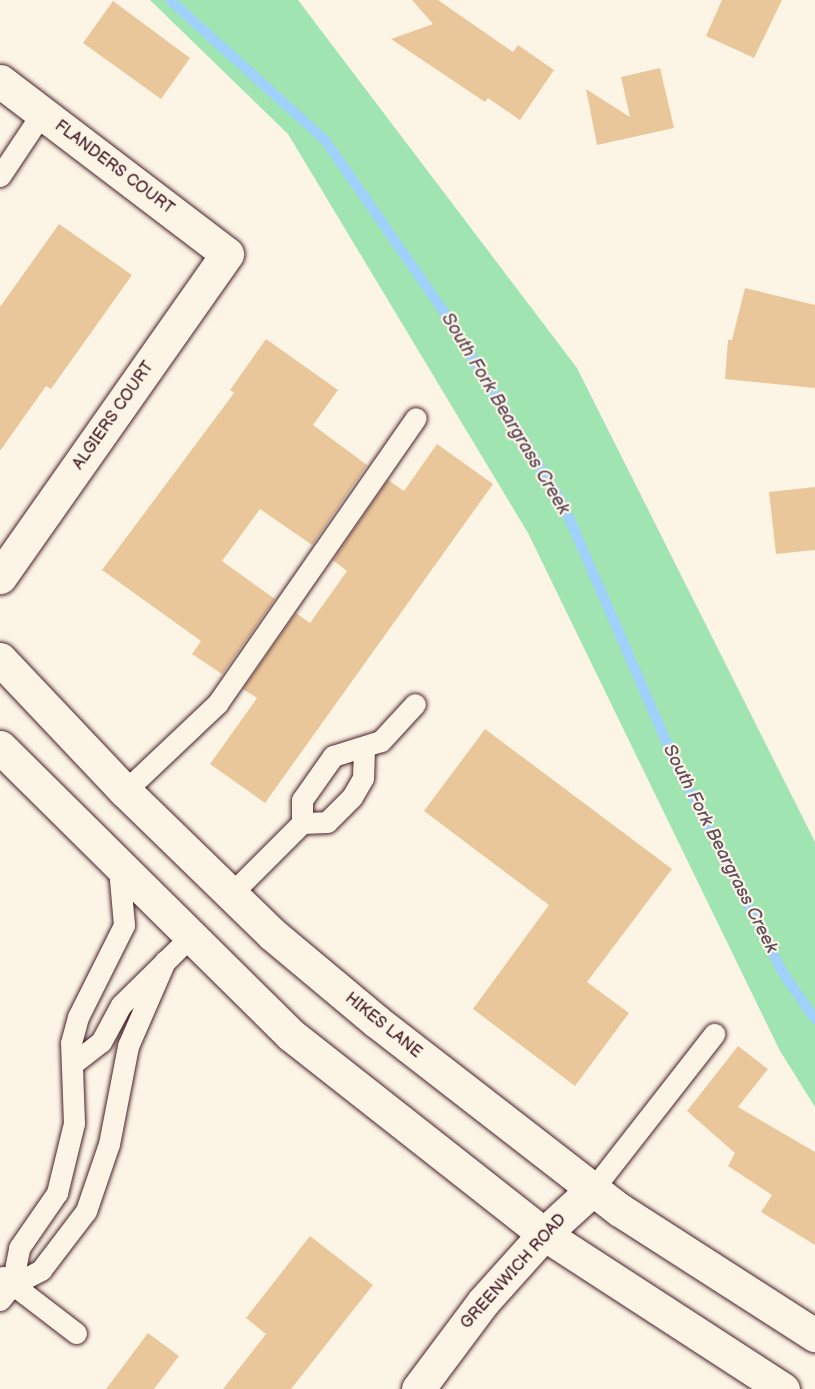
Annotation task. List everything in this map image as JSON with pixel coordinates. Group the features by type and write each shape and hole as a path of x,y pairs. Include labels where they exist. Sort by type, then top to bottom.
{"main road":[{"name":"FLANDERS COURT","path":"0,81 227,254"},
{"name":"ALGIERS COURT","path":"0,577 227,254"},
{"name":"HIKES LANE","path":"0,659 125,791 231,894 376,1021 593,1189 815,1335"},
{"path":"0,747 119,868 291,1035 544,1234 783,1389"},
{"name":"GREENWICH ROAD","path":"418,1389 483,1302 544,1234 593,1189"}],"lane":[{"path":"0,176 42,113"},
{"path":"125,791 217,704 416,418"},
{"path":"302,824 302,800 321,770 345,749 364,748 399,728 416,704"},
{"path":"231,894 302,824 327,822 352,797 363,778 364,748"},
{"path":"4,1287 18,1248 57,1192 74,1123 75,1062 71,1043 78,1017 124,925 119,868"},
{"path":"75,1062 101,1042 121,1005 190,937"},
{"path":"4,1287 41,1270 86,1211 109,1144 128,1047 165,961"},
{"path":"593,1189 714,1034"},
{"path":"4,1287 76,1334"}],"green space":[{"path":"150,0 298,0 577,368 815,842 815,1107 780,1051 528,533 288,134"}],"building":[{"path":"412,0 438,0 513,52 518,45 554,70 520,120 488,98 485,102 391,39 433,24"},
{"path":"722,0 782,0 754,58 706,36"},
{"path":"113,1 190,58 161,99 83,43"},
{"path":"660,68 674,128 597,145 586,89 630,117 621,77"},
{"path":"59,224 132,275 51,389 46,386 0,451 0,307"},
{"path":"745,288 815,305 815,388 725,379 728,340 732,340"},
{"path":"266,339 338,390 313,425 367,465 312,545 260,509 222,561 275,599 222,674 192,654 201,641 102,570 234,393 230,390"},
{"path":"437,444 493,484 265,803 210,764 257,698 243,689 296,613 310,623 347,571 333,560 388,480 404,491"},
{"path":"815,487 815,550 776,554 769,492"},
{"path":"485,729 672,869 587,982 629,1013 575,1086 473,1009 549,905 424,811"},
{"path":"738,1046 768,1069 738,1107 815,1152 815,1245 761,1212 772,1195 728,1166 735,1153 687,1111"},
{"path":"310,1236 373,1285 291,1389 223,1389 266,1334 246,1318"},
{"path":"148,1333 179,1356 154,1389 106,1389"}],"waterway":[{"name":"South Fork Beargrass Creek","path":"170,0 325,140 444,312 563,504 676,764 783,973 815,1019"}]}
